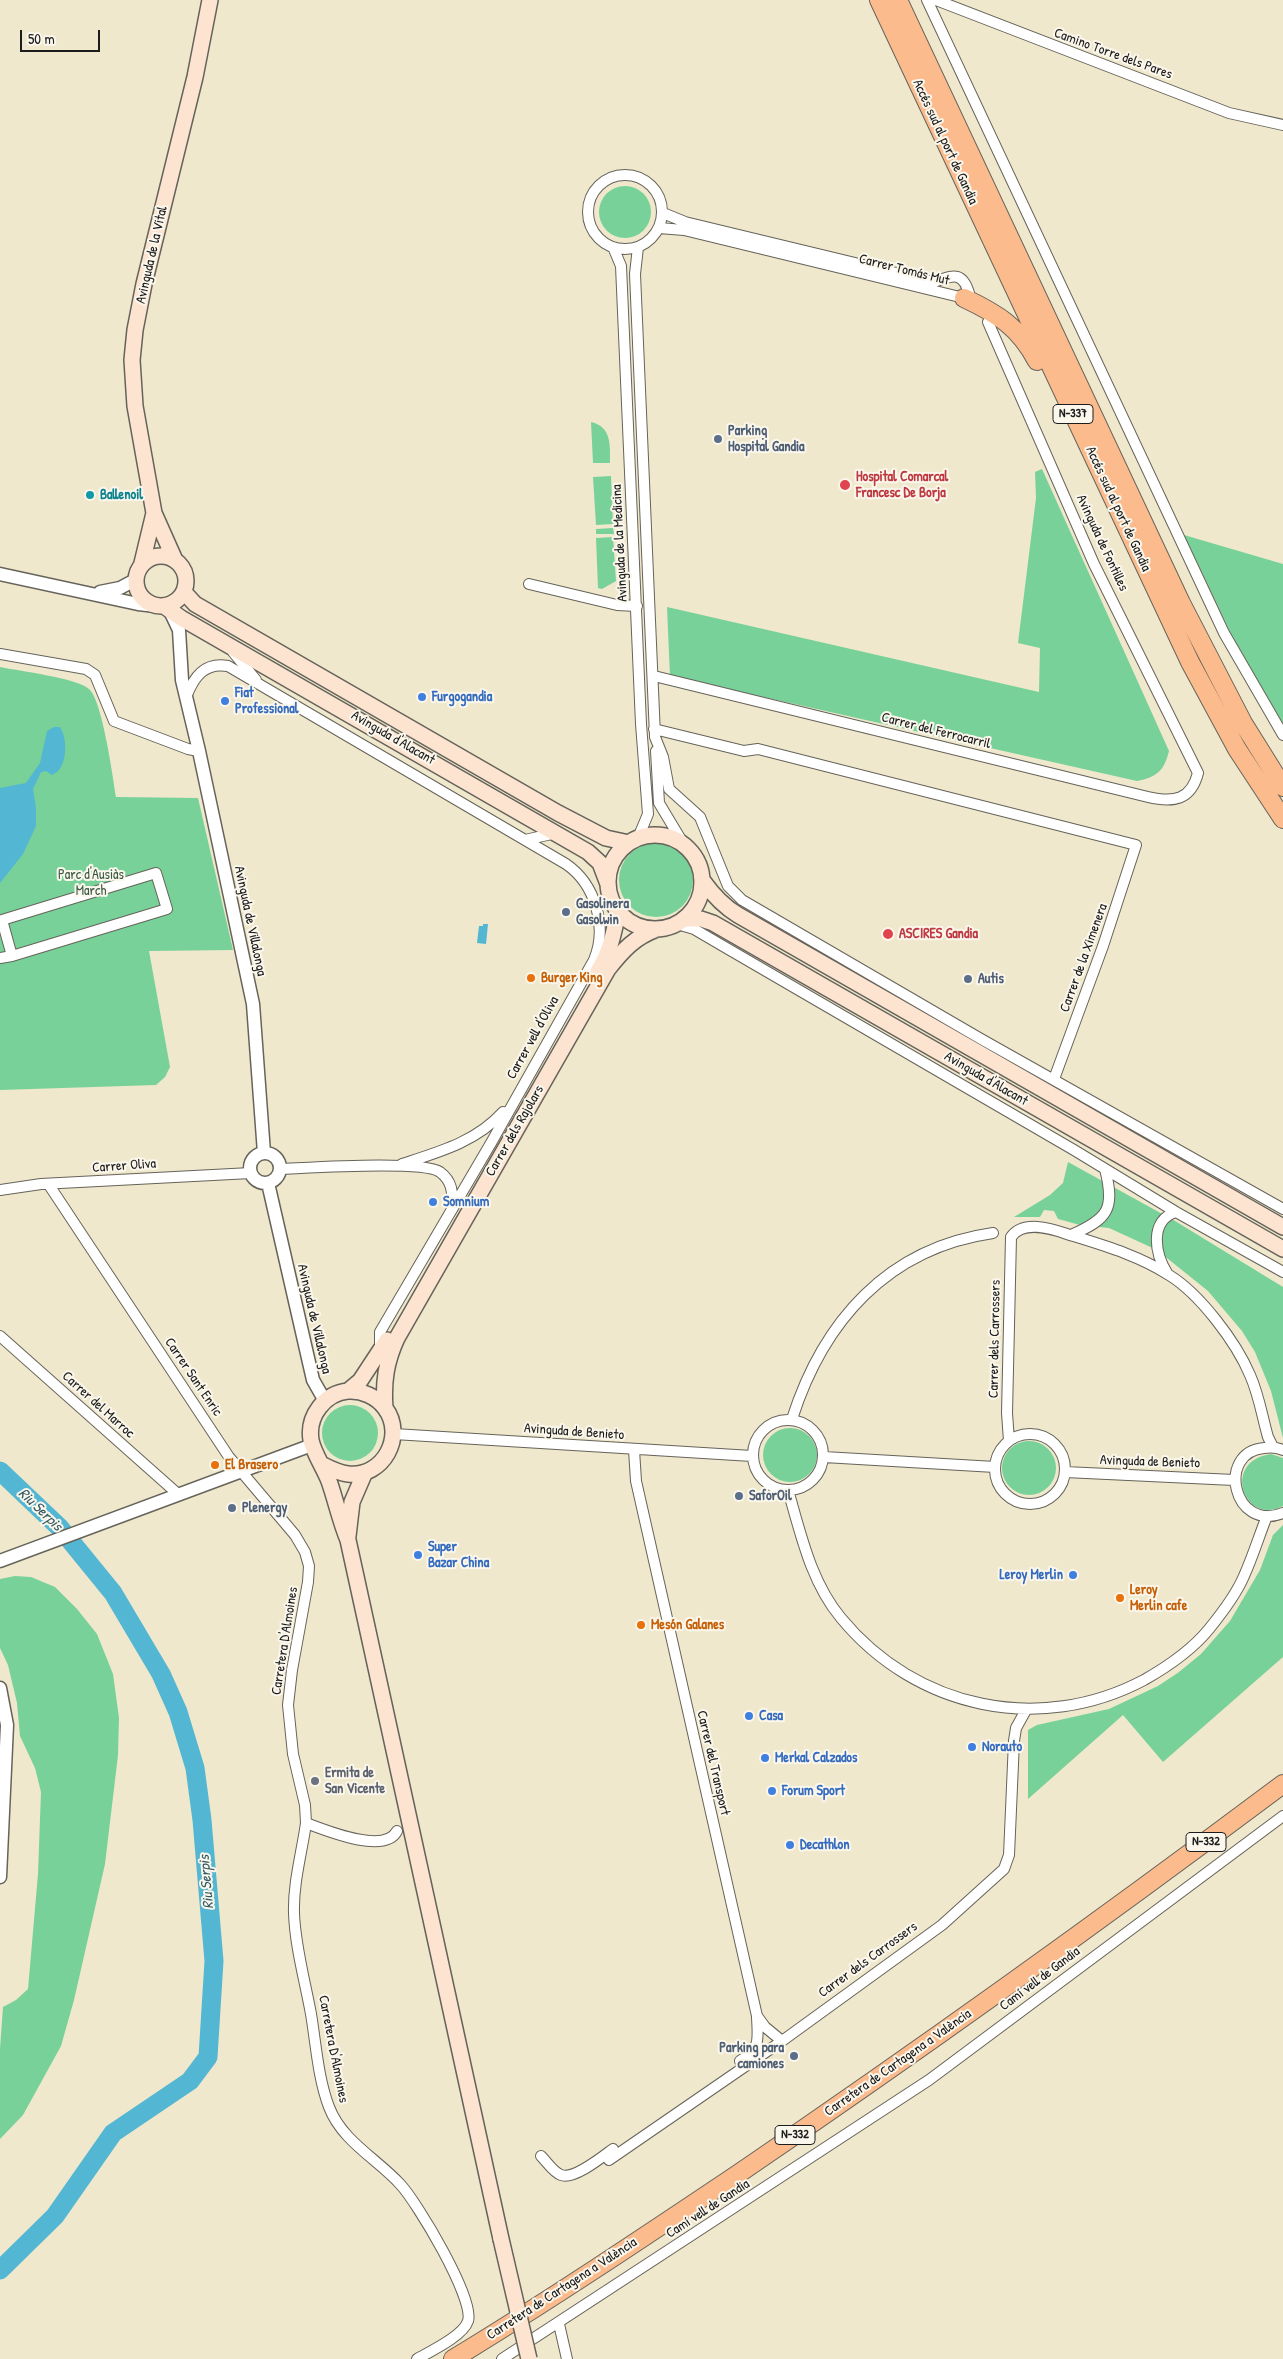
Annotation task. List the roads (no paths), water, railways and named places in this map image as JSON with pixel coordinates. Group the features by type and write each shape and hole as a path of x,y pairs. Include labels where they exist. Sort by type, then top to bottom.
{"highway":[{"name":"Accés sud al port de Gandia","path":"879,0 1127,530 1195,670 1237,749 1283,818"},
{"name":"Accés sud al port de Gandia","path":"898,0 1181,602 1234,707 1264,759 1283,787"},
{"path":"964,298 1002,318 1019,332 1029,347 1076,439 1127,530"},
{"name":"Carretera de Cartagena a València","path":"453,2359 597,2268 835,2108 948,2029 1283,1784"}],"main road":[{"name":"Avinguda de la Vital","path":"174,558 154,513 135,406 133,346 144,284 193,86 210,0"},
{"name":"Avinguda de la Vital","path":"142,563 154,513"},
{"path":"160,555 174,558 184,569 186,584 184,592 172,603 163,607 143,599 136,587 135,580 142,563 154,556 160,555"},
{"name":"Avinguda d'Alacant","path":"184,592 195,604 558,814 606,838 633,840"},
{"name":"Avinguda d'Alacant","path":"163,607 588,852 600,863 608,884"},
{"path":"661,835 683,843 697,859 703,881 698,902 681,921 657,929 642,927 629,921 618,911 611,898 608,884 613,861 633,840 661,835"},
{"name":"Avinguda d'Alacant","path":"703,881 711,893 725,907 738,915 1283,1227"},
{"name":"Carrer dels Rajolars","path":"348,1391 360,1381 380,1354 606,957 618,911"},
{"name":"Avinguda d'Alacant","path":"681,921 701,919 713,923 1283,1249"},
{"name":"Carrer dels Rajolars","path":"385,1408 384,1376 388,1357 402,1330 608,968 628,945 642,935 657,929"},
{"path":"323,1464 348,1474 365,1472 382,1462 389,1451 394,1434 393,1424 385,1408 369,1395 348,1391 337,1394 325,1401 312,1419 310,1431 312,1444 323,1464 348,1540 529,2359"},
{"path":"348,1540 352,1502 365,1472"}],"street":[{"path":"927,0 1224,633 1283,736"},
{"name":"Camino Torre dels Pares","path":"936,0 1229,113 1283,125"},
{"path":"624,175 644,180 658,194 663,213 659,228 654,236 638,247 625,249 613,247 598,237 590,222 591,196 604,182 624,175"},
{"name":"Carrer Tomás Mut","path":"659,228 684,230 964,298 969,292 966,282 960,277 951,276 934,282 928,281 685,222 663,213"},
{"name":"Avinguda de la Medicina","path":"613,247 621,266 641,724 648,814 633,840"},
{"name":"Avinguda de la Medicina","path":"638,247 635,274 659,803 683,843"},
{"name":"Avinguda de Fontilles","path":"988,322 1094,564 1198,772"},
{"name":"Avinguda d'Alacant","path":"0,574 138,604 163,607"},
{"name":"Avinguda d'Alacant","path":"93,593 120,588 135,580"},
{"path":"529,584 617,605 637,606"},
{"name":"Avinguda de Villalonga","path":"163,607 178,630 180,670 253,1004 264,1153"},
{"name":"Carrer vell d'Oliva","path":"226,643 258,683"},
{"path":"0,654 86,669 95,675 114,721 199,751"},
{"name":"Carrer vell d'Oliva","path":"186,697 195,677 204,670 215,665 228,666 566,864 584,882 597,911 600,936 594,960 380,1332 380,1354"},
{"name":"Carrer del Ferrocarril","path":"654,676 1166,801 1188,794 1195,784 1198,772"},
{"name":"Avinguda de la Medicina","path":"655,733 663,757 668,789 700,816 728,886 750,905 1054,1079"},
{"name":"Carrer de la Ximenera","path":"655,733 744,751 758,749 1136,845 1103,946 1054,1079"},
{"path":"524,840 556,833"},
{"path":"0,958 12,956 167,909 156,872 2,920 12,956"},
{"name":"Avinguda d'Alacant","path":"681,921 1176,1212 1283,1272"},
{"path":"1054,1079 1283,1209"},
{"path":"398,1165 443,1151 480,1132 496,1120 517,1095"},
{"path":"264,1153 276,1158 280,1168 276,1178 268,1183 259,1182 251,1172 252,1161 255,1157 264,1153"},
{"path":"280,1168 398,1165 439,1171 452,1187 452,1207"},
{"path":"1071,1235 1090,1226 1107,1209 1111,1199 1105,1169"},
{"name":"Carrer Oliva","path":"0,1190 251,1172"},
{"name":"Avinguda de Villalonga","path":"268,1183 313,1380 325,1401"},
{"name":"Carrer Sant Enric","path":"49,1185 230,1457 301,1543 307,1558 308,1582"},
{"path":"1176,1212 1164,1218 1157,1233 1160,1263 1168,1274 1201,1303 1231,1339 1250,1375 1268,1437 1278,1448"},
{"name":"Carrer dels Carrossers","path":"1009,1441 1007,1413 1011,1238 1016,1230 1023,1227 1052,1229 1071,1235"},
{"path":"792,1419 807,1378 822,1347 845,1316 870,1290 895,1270 928,1252 962,1240 993,1234"},
{"path":"1071,1235 1120,1251 1168,1274"},
{"name":"Carrer del Marroc","path":"0,1336 178,1495"},
{"path":"792,1419 802,1422 815,1432 823,1446 824,1457 816,1477 799,1489 788,1490 770,1486 763,1480 754,1465 752,1456 754,1444 764,1429 780,1420 792,1419"},
{"name":"Avinguda de Benieto","path":"394,1434 752,1456"},
{"path":"1023,1434 1042,1436 1052,1442 1059,1450 1064,1460 1064,1472 1060,1486 1049,1498 1030,1504 1010,1498 1003,1491 995,1476 995,1467 997,1457 1009,1441 1023,1434"},
{"path":"0,1561 312,1444"},
{"path":"1278,1448 1259,1448 1249,1453 1241,1460 1234,1480 1240,1501 1248,1509 1268,1516 1283,1513"},
{"name":"Carrer del Transport","path":"634,1450 636,1481 757,2016 765,2027 782,2041"},
{"path":"824,1457 995,1467"},
{"name":"Avinguda de Benieto","path":"1064,1472 1234,1480"},
{"path":"788,1490 803,1543 815,1575 840,1617 865,1644 897,1669 926,1686 980,1704 1026,1710 1058,1707 1112,1695 1153,1674 1181,1655 1208,1630 1239,1587 1268,1516"},
{"name":"Carretera D'Almoines","path":"308,1582 295,1651 288,1705 292,1746 305,1806 306,1823 295,1898 295,1923 329,2106 337,2122 350,2139 401,2184 420,2209 449,2264 467,2307 468,2322 462,2331 417,2359"},
{"path":"0,1688 7,1725 0,1877"},
{"name":"Carrer dels Carrossers","path":"609,2160 782,2041 942,1925 1004,1869 1009,1856 1014,1741 1016,1728 1026,1710"},
{"name":"Camí vell de Gandia","path":"502,2359 559,2324 928,2080 1283,1816"},
{"path":"306,1823 342,1836 366,1840 387,1839 397,1830"},
{"path":"541,2156 560,2174 568,2176 578,2172 755,2050 758,2041 757,2016"},
{"path":"559,2324 566,2359"}],"water":[{"path":"54,727 60,727 63,732 64,760 57,772 52,775 46,771 41,772 33,789 36,826 23,854 0,883 0,788 26,783 40,763 47,731"},
{"path":"483,924 488,924 486,944 477,943 479,926 483,926"}],"waterway":[{"name":"Riu Serpis","path":"0,1471 60,1528 113,1593 161,1674 178,1712 195,1768 202,1820 214,1961 208,2057 190,2081 113,2133 55,2216 0,2270"}],"place":[{"name":"Parking Hospital Gandia","path":"718,439"},
{"name":"Hospital Comarcal Francesc De Borja","path":"845,485"},
{"name":"Ballenoil","path":"90,495"},
{"name":"Furgogandia","path":"422,697"},
{"name":"Fiat Professional","path":"225,701"},
{"name":"Gasolinera Gasolwin","path":"566,912"},
{"name":"ASCIRES Gandia","path":"888,934"},
{"name":"Burger King","path":"531,978"},
{"name":"Autis","path":"968,979"},
{"name":"Somnium","path":"433,1202"},
{"name":"El Brasero","path":"215,1465"},
{"name":"SaforOil","path":"739,1496"},
{"name":"Plenergy","path":"232,1508"},
{"name":"Super Bazar China","path":"418,1555"},
{"name":"Leroy Merlin","path":"1073,1575"},
{"name":"Leroy Merlin cafe","path":"1120,1598"},
{"name":"Mesón Galanes","path":"641,1625"},
{"name":"Casa","path":"749,1716"},
{"name":"Norauto","path":"972,1747"},
{"name":"Merkal Calzados","path":"765,1758"},
{"name":"Ermita de San Vicente","path":"315,1781"},
{"name":"Forum Sport","path":"772,1791"},
{"name":"Decathlon","path":"790,1845"},
{"name":"Parking para camiones","path":"794,2056"}],"park label":[{"name":"Parc d'Ausiàs March","path":"91,884"}]}
